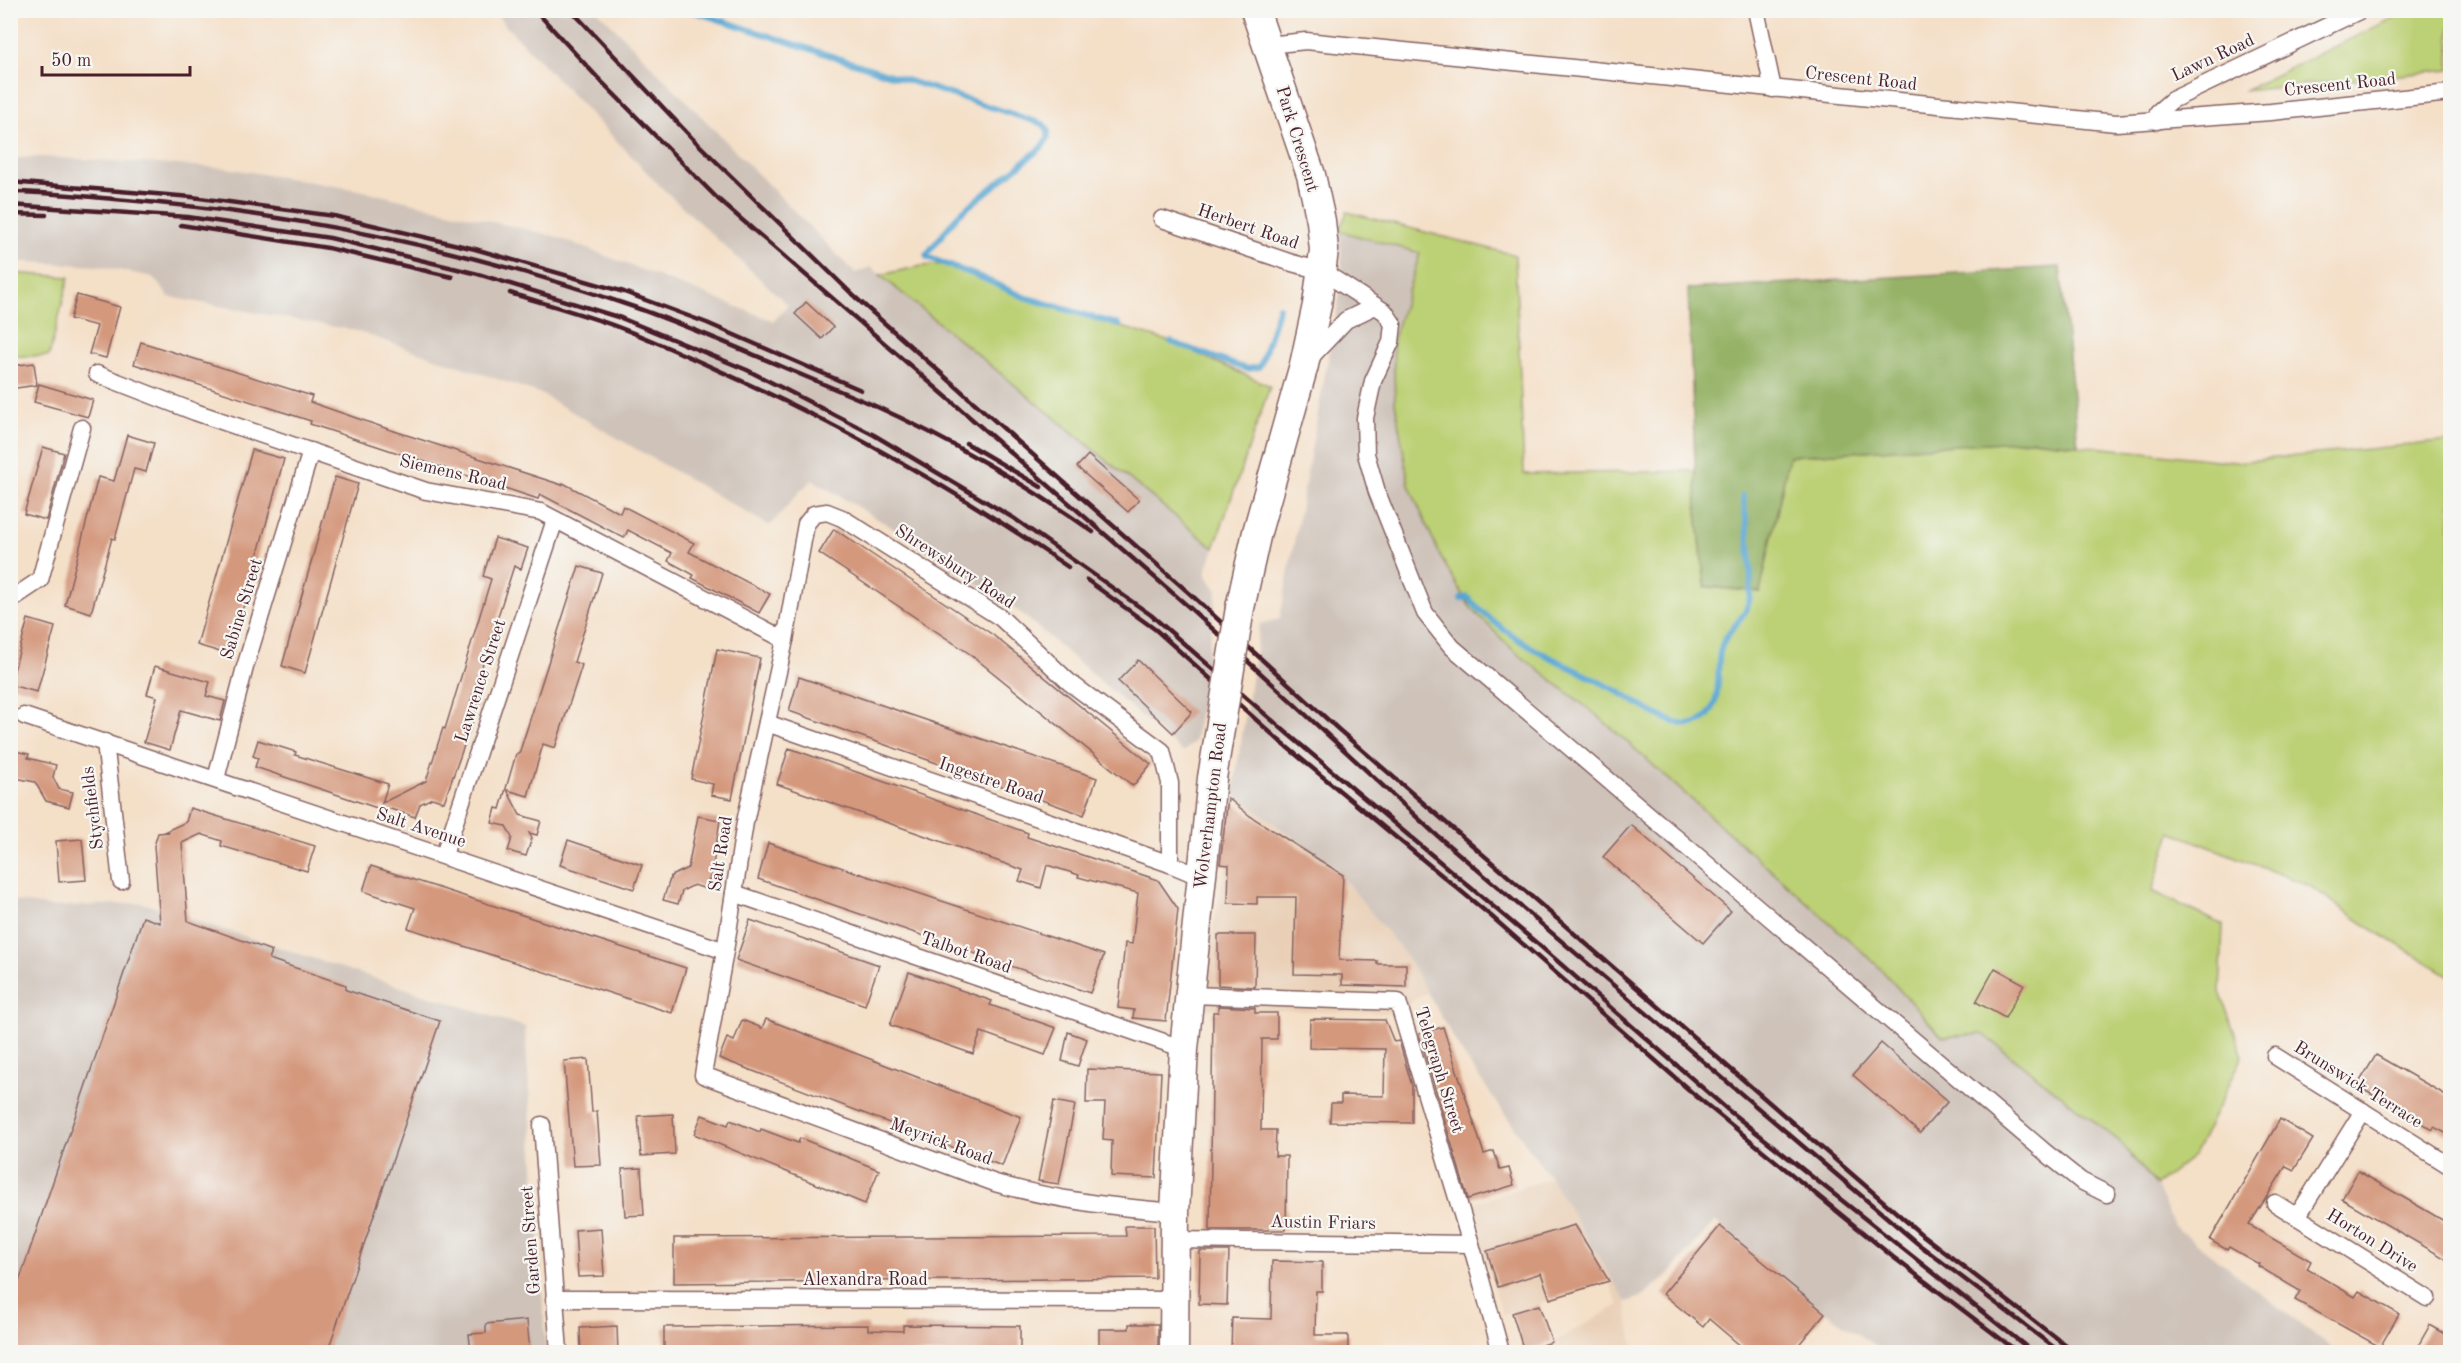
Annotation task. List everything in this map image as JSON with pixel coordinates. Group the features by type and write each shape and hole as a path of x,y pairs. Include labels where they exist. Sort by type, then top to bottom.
{"highway":[{"name":"Park Crescent","path":"1255,10 1311,175 1321,222 1324,250 1322,271"},
{"name":"Wolverhampton Road","path":"1174,1353 1176,1300 1174,1240 1184,1049 1212,778 1240,609 1257,532 1304,365 1322,271"}],"street":[{"path":"1756,10 1773,89"},
{"name":"Lawn Road","path":"2157,121 2158,112 2172,100 2361,10"},
{"name":"Crescent Road","path":"1267,45 1306,41 2115,123 2451,93"},
{"name":"Herbert Road","path":"1162,219 1322,271 1385,312 1393,324 1391,342 1373,381 1365,418 1366,454 1377,492 1425,613 1452,646 2046,1153 2081,1180 2107,1194"},
{"path":"1304,365 1346,320 1375,306"},
{"name":"Siemens Road","path":"97,375 195,412 426,491 541,512 785,640"},
{"path":"10,600 40,580 82,428"},
{"name":"Sabine Street","path":"216,779 245,667 311,451"},
{"name":"Shrewsbury Road","path":"785,640 806,524 814,514 827,512 842,518 1001,618 1069,682 1162,751 1170,783 1170,864"},
{"name":"Lawrence Street","path":"444,855 555,520"},
{"name":"Salt Road","path":"703,1075 745,822 785,640"},
{"name":"Stychfields","path":"24,716 105,742 121,881"},
{"name":"Ingestre Road","path":"767,723 1170,864 1201,878"},
{"name":"Salt Avenue","path":"105,742 725,951"},
{"name":"Talbot Road","path":"734,893 1184,1049"},
{"name":"Telegraph Street","path":"1190,995 1398,1002 1471,1244"},
{"name":"Brunswick Terrace","path":"2275,1056 2451,1166"},
{"name":"Meyrick Road","path":"703,1075 995,1183 1029,1193 1111,1207 1175,1212"},
{"name":"Horton Drive","path":"2297,1217 2363,1111"},
{"name":"Garden Street","path":"543,1125 559,1353"},
{"name":"Horton Drive","path":"2275,1203 2427,1298"},
{"name":"Austin Friars","path":"1174,1240 1471,1244"},
{"path":"1471,1244 1501,1353"},
{"name":"Alexandra Road","path":"554,1299 1176,1300"}],"shaded area":[{"path":"494,11 598,11 855,273 871,267 1214,548 1205,573 1217,591 1195,741 1183,752 1021,613 906,536 813,480 800,491 770,526 539,393 353,330 169,297 153,277 99,266 11,261 11,158 45,157 226,168 359,190 554,236 774,321 788,305 662,188"},
{"path":"1339,231 1420,253 1393,339 1395,402 1409,485 1441,558 1470,607 1513,650 1599,717 1877,965 1942,1037 1983,1034 2119,1141 2156,1185 2174,1226 2337,1352 1884,1352 1818,1307 1715,1221 1664,1279 1639,1298 1626,1302 1550,1178 1462,1053 1407,957 1335,868 1233,793 1260,624 1280,619 1343,277"},
{"path":"1241,797 1335,868 1407,957 1427,992 1394,1013 1202,1009 1203,972"},
{"path":"10,900 52,907 142,903 525,1027 546,1352 11,1352"},
{"path":"1550,1178 1626,1302 1634,1352 1524,1352 1554,1342 1619,1305 1609,1282 1503,1315 1469,1205"}],"green space":[{"path":"2408,11 2450,11 2450,70 2243,91"},
{"path":"1347,212 1515,255 1524,474 1697,471 1697,511 1705,587 1760,592 1789,456 2031,440 2235,462 2450,441 2450,976 2370,928 2310,886 2171,832 2152,891 2223,925 2220,992 2243,1056 2194,1155 2156,1185 2119,1141 1983,1034 1942,1037 1877,965 1599,717 1513,650 1470,607 1441,558 1409,485 1395,402 1393,339 1420,253 1339,231"},
{"path":"946,264 1024,297 1171,342 1270,386 1214,548 880,275 922,266"},
{"path":"2060,267 2078,445 2031,440 1789,456 1760,592 1705,586 1697,511 1688,289"},
{"path":"10,273 69,277 49,356 11,356"}],"building":[{"path":"77,295 120,307 106,358 89,354 97,326 70,319"},
{"path":"806,302 833,327 822,339 795,314"},
{"path":"141,342 312,396 310,402 388,429 562,485 563,483 620,513 623,506 694,543 689,552 770,594 759,613 692,578 694,575 668,561 672,553 628,530 624,538 540,494 538,499 310,424 311,421 134,364"},
{"path":"34,363 37,385 10,389 10,366"},
{"path":"39,384 93,400 88,417 34,402"},
{"path":"127,435 154,443 146,472 134,469 115,539 112,538 91,613 65,605 98,477 114,481"},
{"path":"43,447 64,453 46,520 24,514"},
{"path":"252,450 284,459 230,655 197,645"},
{"path":"1088,455 1139,500 1128,512 1077,467"},
{"path":"335,477 358,484 305,673 282,666"},
{"path":"834,529 993,635 1151,764 1133,786 970,654 819,553"},
{"path":"495,538 528,548 521,569 514,566 471,701 479,703 444,802 432,798 420,804 415,817 381,806 380,809 255,767 258,758 253,756 258,740 296,752 295,755 388,784 382,803 426,781 443,728 445,729 491,579 483,576"},
{"path":"579,566 602,573 574,662 582,665 555,748 543,744 528,796 507,790 520,815 541,821 537,835 529,833 532,838 526,856 508,851 512,838 506,826 492,823 496,808 500,809 516,754 519,754"},
{"path":"28,619 55,627 37,692 10,685"},
{"path":"717,649 760,658 732,799 711,795 713,784 691,779"},
{"path":"1138,660 1192,712 1173,733 1118,681"},
{"path":"155,666 210,682 206,696 225,701 220,721 181,710 170,750 144,742 157,697 147,694"},
{"path":"799,677 1097,778 1084,815 789,711"},
{"path":"789,748 1028,833 1027,837 1158,880 1178,909 1166,1021 1133,1018 1134,1010 1118,1008 1125,943 1132,944 1138,893 1078,877 1079,875 1047,865 1041,888 1019,881 1023,870 777,784"},
{"path":"10,750 29,754 28,758 56,765 53,777 59,789 73,792 69,807 46,801 35,782 10,777"},
{"path":"1228,798 1250,816 1343,875 1339,960 1406,964 1406,987 1342,985 1342,975 1294,974 1296,897 1257,897 1257,904 1228,903 1229,865 1220,864"},
{"path":"190,808 315,846 307,871 221,846 222,841 201,834 182,843 188,921 272,951 269,959 346,985 346,990 440,1021 327,1353 10,1353 10,1308 143,917 160,923 154,846 158,833 170,832 166,831 186,822"},
{"path":"698,816 720,820 712,871 706,889 694,885 682,891 678,904 663,900 671,876 688,868"},
{"path":"1631,825 1731,911 1703,943 1603,857"},
{"path":"82,839 86,880 59,882 56,841"},
{"path":"568,840 642,865 634,889 560,865"},
{"path":"768,843 1104,955 1090,993 758,879"},
{"path":"371,866 686,968 672,1013 408,928 415,908 363,891"},
{"path":"750,920 879,965 865,1005 736,960"},
{"path":"1218,935 1256,935 1255,987 1218,985"},
{"path":"1995,968 2024,984 2005,1018 1976,1002"},
{"path":"909,972 992,1001 990,1005 1056,1028 1045,1055 981,1032 973,1054 890,1025"},
{"path":"1218,1006 1255,1008 1255,1013 1277,1013 1277,1039 1262,1039 1261,1130 1276,1130 1275,1156 1287,1156 1286,1230 1210,1230 1213,1012 1218,1012"},
{"path":"766,1019 1021,1117 1002,1166 719,1058 727,1038 734,1041 742,1020 762,1028"},
{"path":"1310,1019 1385,1020 1394,1042 1399,1041 1412,1086 1412,1123 1330,1122 1331,1103 1341,1103 1341,1095 1384,1096 1385,1049 1309,1048"},
{"path":"1443,1027 1484,1154 1494,1151 1500,1170 1509,1168 1514,1185 1468,1199 1419,1034"},
{"path":"1068,1032 1087,1039 1078,1066 1062,1061"},
{"path":"1881,1043 1948,1101 1920,1133 1853,1075"},
{"path":"2376,1055 2451,1098 2451,1136 2434,1127 2433,1130 2357,1086"},
{"path":"588,1059 592,1112 597,1111 601,1165 573,1166 564,1061"},
{"path":"1087,1069 1161,1072 1156,1178 1111,1176 1112,1141 1103,1140 1105,1103 1086,1103"},
{"path":"1054,1101 1075,1105 1059,1184 1038,1181"},
{"path":"673,1114 675,1154 641,1156 638,1116"},
{"path":"702,1115 728,1125 730,1120 760,1132 761,1129 798,1143 800,1138 879,1170 865,1204 694,1134"},
{"path":"2280,1119 2313,1139 2294,1170 2286,1166 2249,1225 2311,1261 2307,1269 2355,1297 2359,1291 2399,1314 2380,1347 2295,1300 2300,1291 2258,1266 2259,1264 2229,1247 2227,1250 2210,1240"},
{"path":"641,1168 644,1215 625,1216 622,1169"},
{"path":"2358,1171 2451,1225 2451,1262 2342,1199"},
{"path":"1575,1225 1609,1281 1550,1299 1541,1273 1498,1287 1487,1251"},
{"path":"1125,1226 1154,1226 1155,1278 674,1283 674,1238 1126,1236"},
{"path":"1720,1226 1825,1313 1792,1353 1749,1353 1709,1319 1703,1327 1663,1294"},
{"path":"601,1228 604,1276 578,1277 575,1230"},
{"path":"1200,1251 1229,1251 1227,1305 1199,1304"},
{"path":"1272,1261 1322,1262 1322,1291 1316,1291 1315,1335 1348,1335 1348,1353 1246,1353 1246,1350 1231,1350 1232,1318 1271,1319"},
{"path":"1539,1305 1552,1342 1524,1351 1512,1313"},
{"path":"527,1320 530,1353 471,1353 469,1334 486,1333 486,1324"},
{"path":"1129,1324 1158,1324 1158,1351 1099,1350 1099,1329 1129,1329"},
{"path":"868,1325 868,1330 903,1331 903,1325 1020,1326 1020,1353 664,1353 664,1327"},
{"path":"2430,1325 2451,1337 2451,1353 2414,1353"},
{"path":"617,1326 618,1353 581,1353 580,1328"}],"waterway":[{"path":"689,10 1043,124 1048,130 1048,138 1041,148 958,215 927,257 1024,297 1119,325"},
{"path":"1171,342 1247,369 1259,367 1279,307"},
{"path":"1461,599 1467,597 1496,624 1516,638 1617,691 1653,713 1680,724 1699,722 1707,716 1716,700 1722,644 1745,611 1750,596 1750,559 1743,496"}],"railway":[{"path":"535,10 597,77 718,199 1190,608 1433,832 1917,1243 2060,1352"},
{"path":"571,10 692,138 855,297 1188,592 1338,729 1920,1233 2074,1352"},
{"path":"10,182 192,197 334,216 475,249 624,292 707,323 861,390"},
{"path":"10,192 189,206 315,224 439,250 562,283 683,325 862,400 929,432 986,463 1093,532"},
{"path":"10,205 188,217 330,238 478,274 621,318 747,370 874,435 1015,519 1151,615 1288,734 1539,945 1728,1110 2033,1352"},
{"path":"10,214 46,215"},
{"path":"181,225 328,248 452,277"},
{"path":"510,293 634,333 786,402 910,467 990,515 1068,567"},
{"path":"966,443 1041,487"},
{"path":"1087,580 1156,630 1282,743 1491,916 1696,1096 1893,1257 2018,1352"}]}
